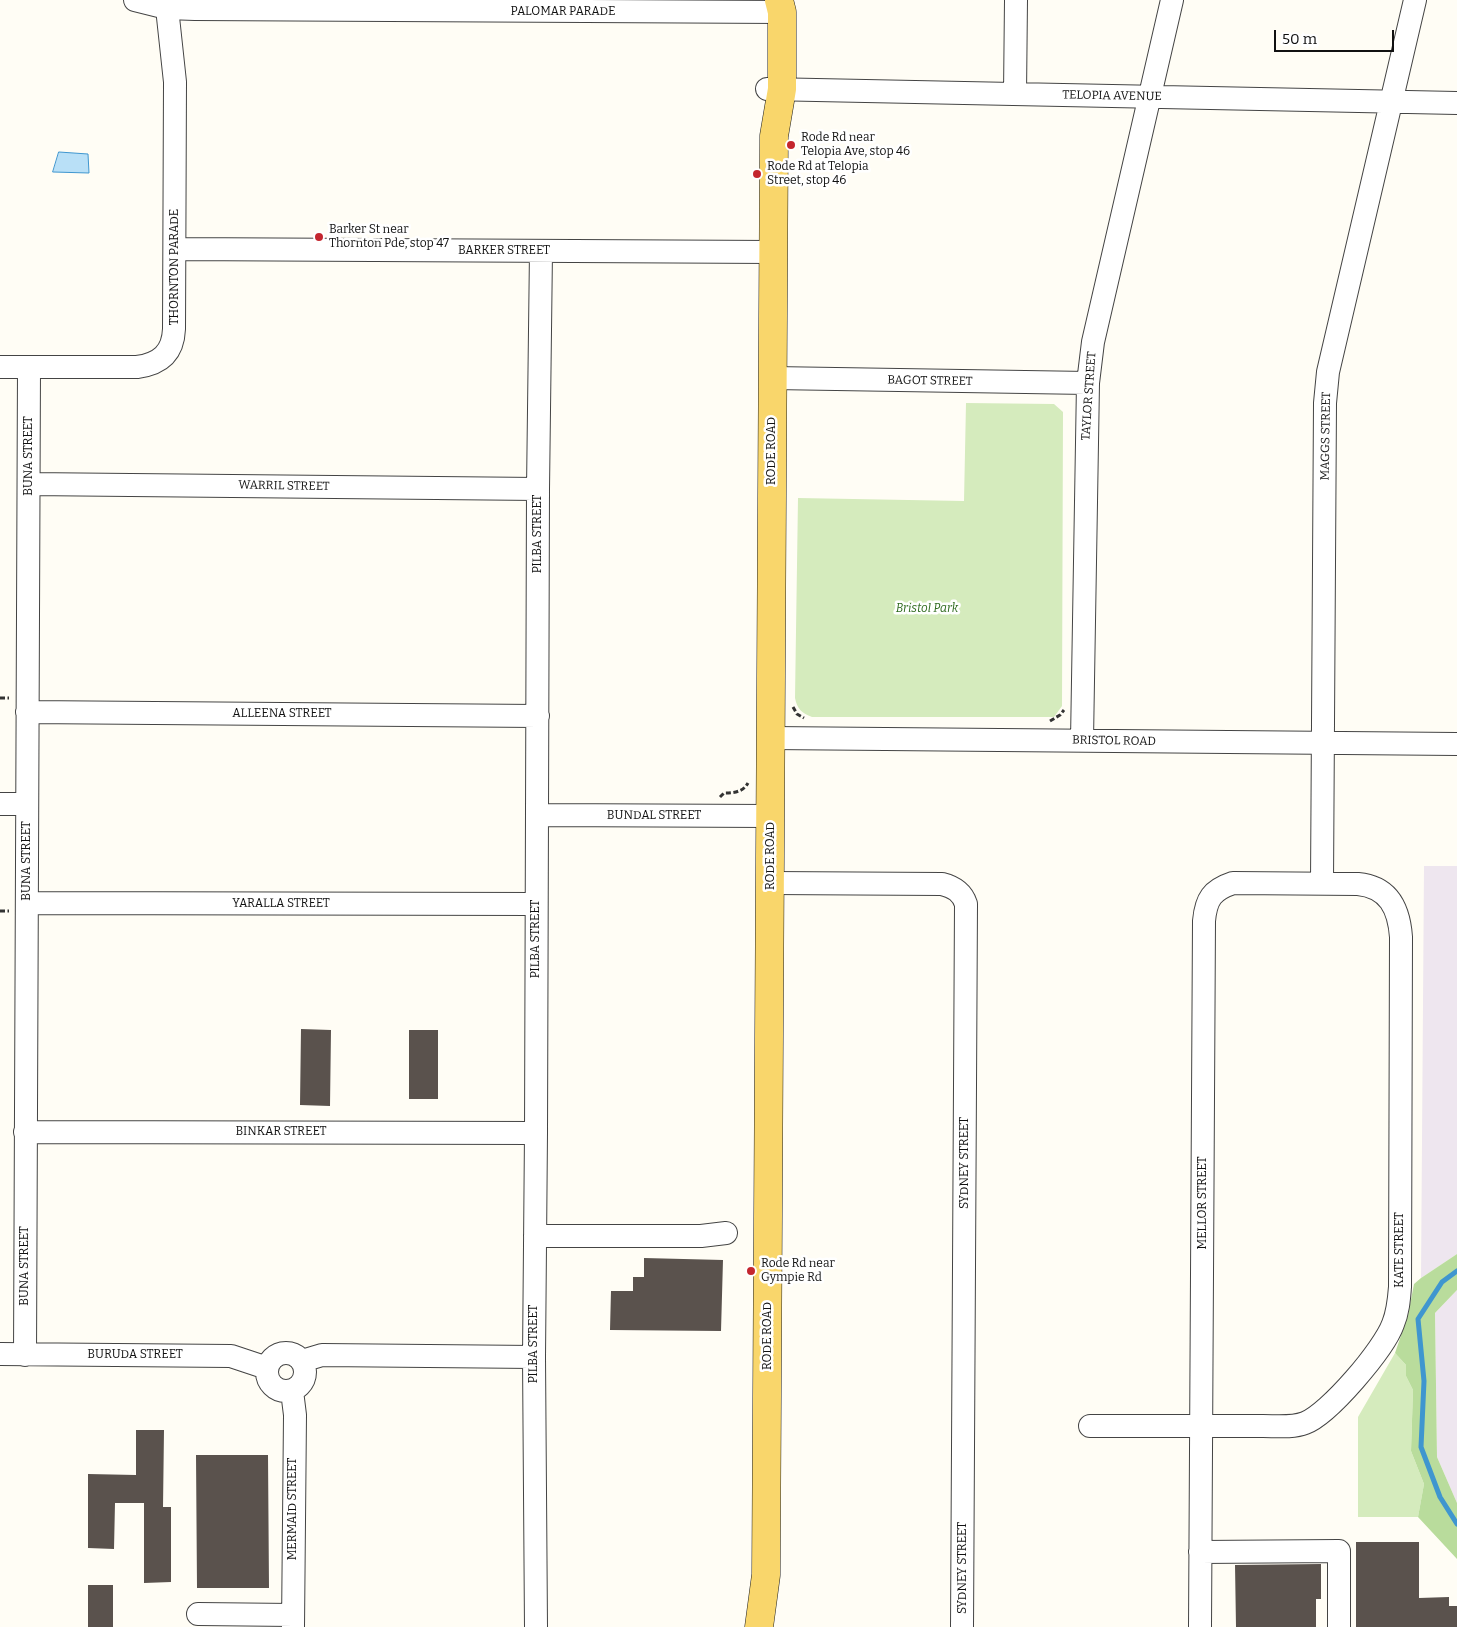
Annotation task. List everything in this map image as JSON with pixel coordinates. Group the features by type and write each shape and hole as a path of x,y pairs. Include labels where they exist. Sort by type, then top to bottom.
{"main road":[{"name":"RODE ROAD","path":"759,1627 766,1575 774,6"},
{"name":"RODE ROAD","path":"766,1575 777,1627"}],"street":[{"name":"PALOMAR PARADE","path":"135,0 167,8 774,6"},
{"path":"1015,94 1016,0"},
{"name":"TAYLOR STREET","path":"1082,740 1088,383 1093,342 1172,0"},
{"name":"MAGGS STREET","path":"1322,882 1325,403 1328,372 1415,0"},
{"name":"THORNTON PARADE","path":"0,367 147,366 162,359 174,338 175,82 167,8"},
{"name":"TELOPIA AVENUE","path":"774,89 1457,103"},
{"name":"BARKER STREET","path":"175,249 774,252"},
{"name":"PILBA STREET","path":"536,1627 534,1357 541,251"},
{"name":"BUNA STREET","path":"25,1355 29,368"},
{"name":"BAGOT STREET","path":"773,378 1088,383"},
{"name":"WARRIL STREET","path":"29,484 538,489"},
{"name":"ALLEENA STREET","path":"27,712 538,716"},
{"name":"BRISTOL ROAD","path":"771,738 1457,744"},
{"path":"0,804 27,804"},
{"name":"BUNDAL STREET","path":"537,815 771,816"},
{"name":"MELLOR STREET","path":"1200,1627 1205,911 1213,893 1222,886 1233,882 1322,882"},
{"name":"KATE STREET","path":"1090,1426 1294,1426 1314,1419 1333,1404 1381,1347 1393,1324 1400,1287 1400,926 1394,906 1382,892 1375,888 1358,884 1322,882"},
{"name":"SYDNEY STREET","path":"771,883 942,884 956,889 966,904 962,1627"},
{"name":"YARALLA STREET","path":"27,903 536,904"},
{"name":"BINKAR STREET","path":"25,1132 536,1133"},
{"path":"535,1236 701,1236 726,1233"},
{"path":"292,1353 305,1366 305,1378 298,1388 285,1392 273,1386 267,1374 268,1368 270,1362 279,1354 292,1353"},
{"name":"BURUDA STREET","path":"0,1354 232,1356 268,1368"},
{"path":"302,1361 322,1355 534,1357"},
{"name":"MERMAID STREET","path":"292,1391 294,1415 293,1621"},
{"path":"1200,1552 1339,1551 1339,1627"},
{"path":"198,1614 293,1621"}],"path":[{"path":"1042,722 1050,721 1060,716 1066,704"},
{"path":"786,707 793,707 797,714 807,720"},
{"path":"702,816 724,793 736,793 745,787 748,784 749,777"}],"shaded area":[{"path":"1424,866 1457,866 1457,1254 1421,1278"},
{"path":"1457,1290 1457,1503 1437,1457 1435,1313"}],"green space":[{"name":"Bristol Park","path":"966,403 1054,404 1063,412 1062,706 1054,717 812,717 799,708 795,698 798,498 964,501"},
{"path":"1457,1254 1457,1290 1435,1313 1437,1457 1457,1503 1457,1559 1418,1517 1424,1484 1411,1451 1413,1390 1406,1376 1406,1365 1395,1353 1408,1315 1414,1284"},
{"path":"1395,1353 1406,1365 1406,1376 1413,1390 1411,1451 1424,1484 1418,1517 1358,1517 1358,1417"}],"water":[{"path":"59,152 88,154 89,173 53,172"}],"building":[{"path":"301,1029 331,1030 330,1106 300,1105"},
{"path":"409,1030 438,1030 438,1099 409,1099"},
{"path":"644,1258 723,1260 721,1331 610,1330 611,1291 633,1291 633,1277 644,1277"},
{"path":"136,1430 164,1430 163,1507 171,1507 171,1582 144,1583 144,1503 115,1503 114,1549 88,1548 88,1474 136,1475"},
{"path":"196,1455 268,1455 269,1588 197,1588"},
{"path":"1356,1542 1419,1542 1419,1598 1449,1597 1449,1606 1457,1606 1457,1627 1356,1627"},
{"path":"1321,1564 1321,1599 1316,1599 1316,1627 1236,1627 1235,1565"},
{"path":"88,1585 113,1585 113,1627 88,1627"}],"waterway":[{"path":"1457,1271 1442,1282 1418,1319 1424,1381 1421,1447 1440,1497 1457,1524"}],"place":[{"name":"Rode Rd near Telopia Ave, stop 46","path":"791,145"},
{"name":"Rode Rd at Telopia Street, stop 46","path":"757,174"},
{"name":"Barker St near Thornton Pde, stop 47","path":"319,237"},
{"name":"Rode Rd near Gympie Rd","path":"751,1271"}]}
